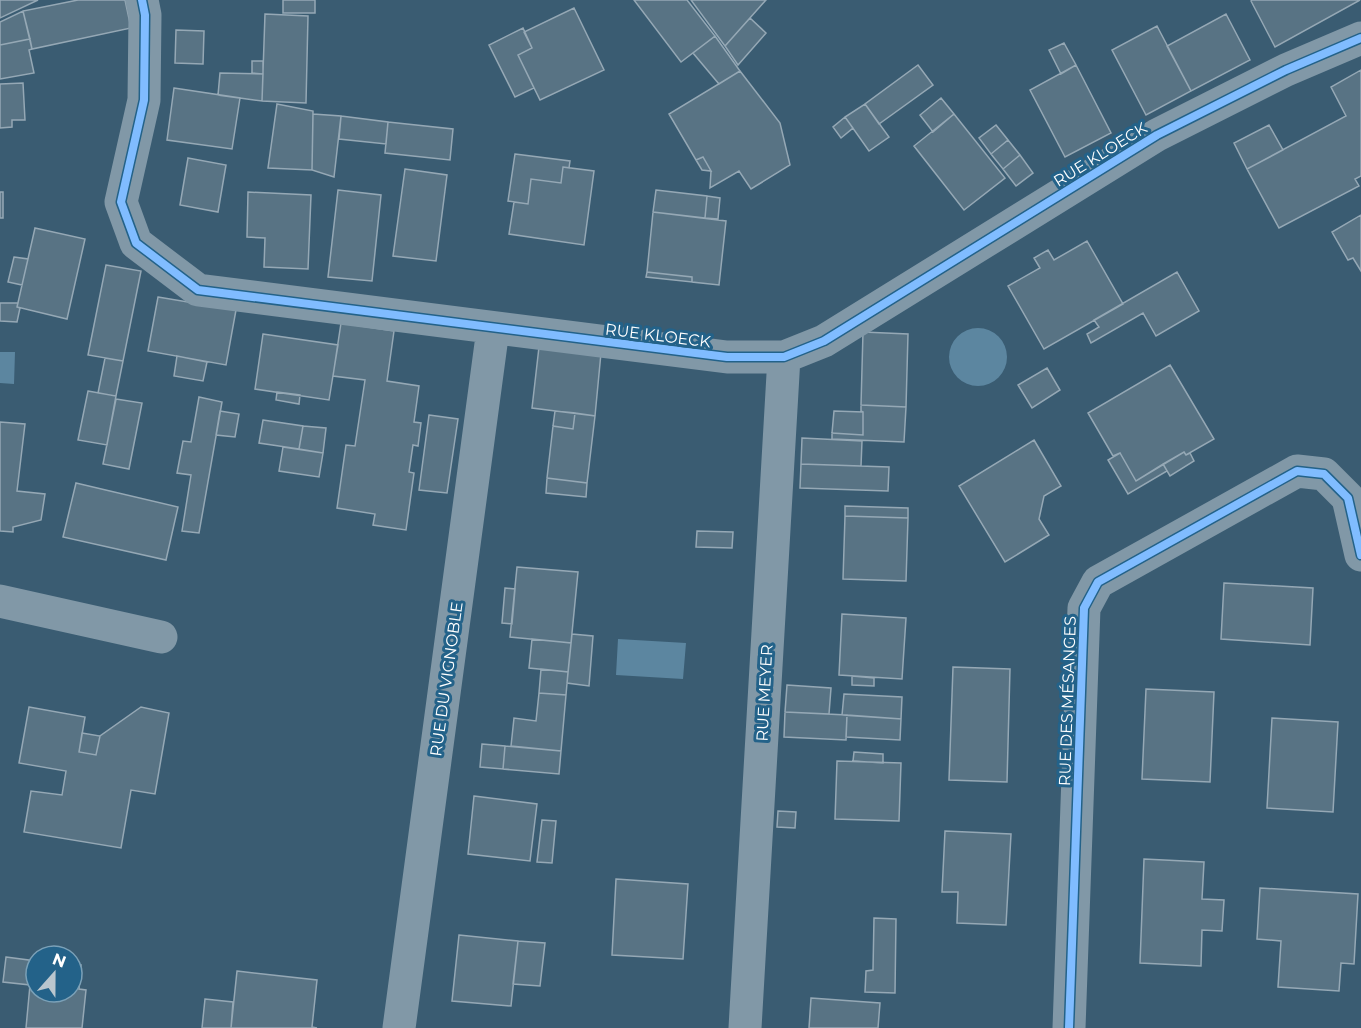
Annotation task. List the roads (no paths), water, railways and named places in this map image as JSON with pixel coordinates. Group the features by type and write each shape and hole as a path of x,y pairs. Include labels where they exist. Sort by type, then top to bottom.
{"street":[{"name":"RUE KLOECK","path":"142,0 146,15 144,100 121,202 136,243 198,290 727,357 784,357 824,341 1157,135 1286,70 1361,38"},
{"name":"RUE DU VIGNOBLE","path":"399,1028 493,329"},
{"name":"RUE MEYER","path":"745,1028 784,357"},
{"name":"RUE DES MÉSANGES","path":"1069,1028 1084,608 1098,582 1297,471 1324,474 1348,498 1361,555"},
{"path":"0,601 161,637"}],"water":[{"path":"978,328 989,330 999,336 1005,346 1007,357 1005,368 999,378 989,384 978,386 967,384 957,378 951,368 949,357 951,346 957,336 967,330"},
{"path":"0,352 15,352 14,384 0,383"},
{"path":"618,639 686,643 683,679 616,675"}]}
